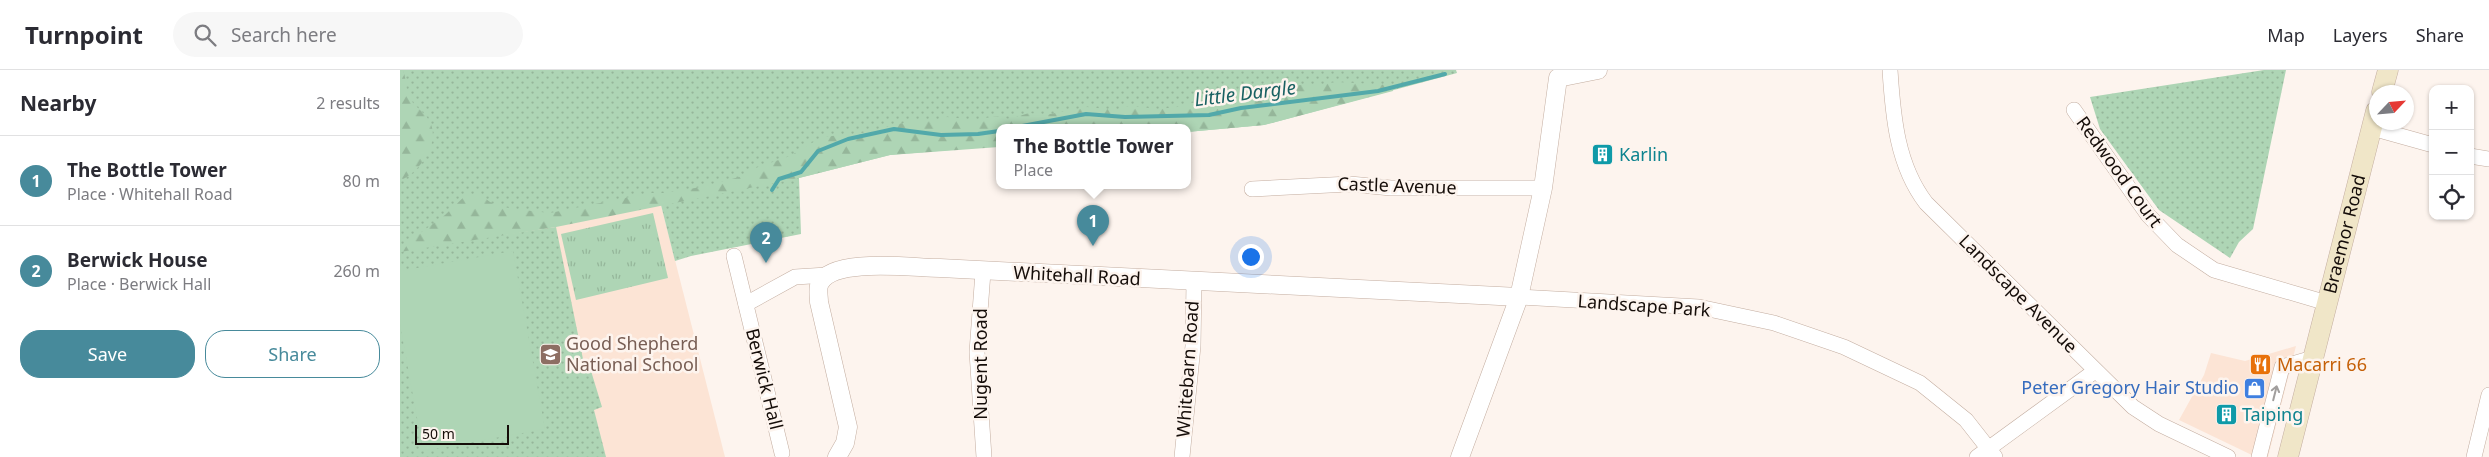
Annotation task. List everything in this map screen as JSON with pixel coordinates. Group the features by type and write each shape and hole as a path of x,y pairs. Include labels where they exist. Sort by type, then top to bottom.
{"main road":[{"path":"2384,85 2388,70"},
{"name":"Braemor Road","path":"2288,457 2371,130"}],"street":[{"path":"1460,457 1519,297 1542,188 1558,74 1598,70"},
{"name":"Landscape Avenue","path":"1890,70 1894,123 1902,154 1916,190 1926,204 2134,408 2152,420 2228,457"},
{"name":"Redwood Court","path":"2074,110 2148,216 2177,245 2214,270 2327,302"},
{"path":"2397,130 2429,144"},
{"path":"2474,157 2489,159"},
{"name":"Castle Avenue","path":"1252,189 1350,184 1391,188 1542,188"},
{"name":"Berwick Hall","path":"734,256 782,453"},
{"name":"Whitehall Road","path":"826,275 848,267 940,268 982,272 1519,297"},
{"name":"Nugent Road","path":"982,272 977,352 984,457"},
{"path":"826,275 819,283 819,302 848,427 845,442 837,457"},
{"name":"Berwick Hall","path":"746,304 794,277 826,275"},
{"name":"Whitebarn Road","path":"1182,457 1193,346 1194,282"},
{"name":"Landscape Park","path":"1519,297 1699,307 1774,323 1844,347 1920,383 1966,420 1987,454"},
{"path":"2259,457 2282,367 2313,358"},
{"path":"1987,454 2095,371"},
{"path":"2474,457 2489,395"}],"shaded area":[{"name":"Good Shepherd National School","path":"661,205 725,457 400,457 400,252"},
{"path":"2296,346 2268,457 2256,457 2179,420 2204,375 2211,353 2245,361"}],"green space":[{"path":"400,70 1456,70 1457,73 1264,125 1191,132 1191,124 996,124 996,146 890,155 799,178 801,234 691,256 675,261 661,205 480,238 556,227 583,359 588,361 602,407 594,410 606,457 400,457"},
{"path":"400,70 403,70 409,97 429,120 433,132 430,149 426,157 414,171 400,181"},
{"path":"2264,70 2286,70 2253,229 2239,242 2230,258 2159,210 2100,129 2090,97"},
{"path":"1336,82 1392,85 1393,91 1264,125 1191,132 1191,124 996,124 996,147 890,155 799,178 556,227 400,252 400,248 445,215 466,195 479,194 499,206 550,213 650,193 665,193 701,187 743,176 758,167 790,156 822,137 862,133 915,120 934,120 947,117 976,120 996,116 1009,119 1029,113 1045,115 1087,107 1116,110 1129,106 1159,109 1282,85 1318,85"},
{"path":"653,213 668,278 576,300 561,234"},
{"path":"513,251 545,429 423,451 400,324 400,271"}],"waterway":[{"name":"Little Dargle","path":"1033,124 1086,114 1125,117 1209,115 1241,108 1378,91 1445,74"},
{"name":"Little Dargle","path":"772,190 779,179 801,172 818,151 848,139 894,129 941,135 996,131"}],"place":[{"name":"Karlin","path":"1603,155"},
{"name":"The Bottle Tower","path":"1093,246"},
{"name":"Berwick House","path":"766,263"},
{"name":"Good Shepherd National School","path":"550,354"},
{"name":"Macarri 66","path":"2261,365"},
{"name":"Peter Gregory Hair Studio","path":"2255,388"},
{"name":"Taiping","path":"2226,415"}]}
